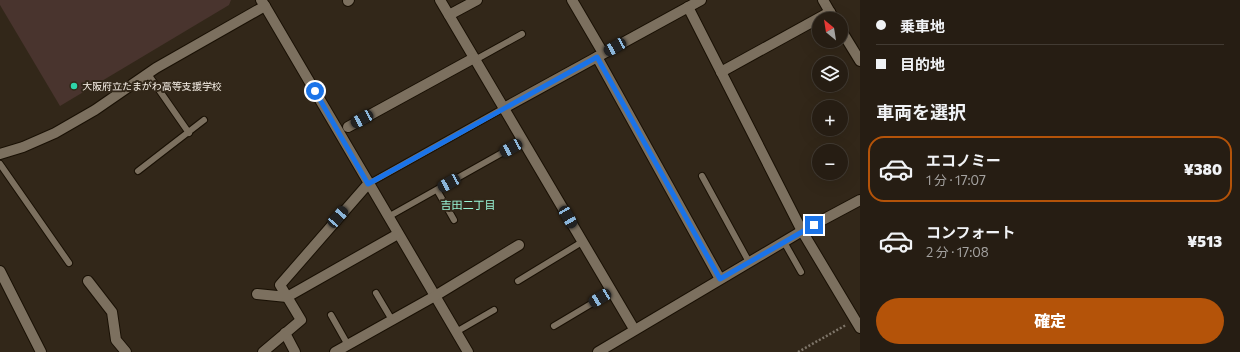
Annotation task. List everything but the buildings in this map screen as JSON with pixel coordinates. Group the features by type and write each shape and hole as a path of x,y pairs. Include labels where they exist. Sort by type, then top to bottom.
{"street":[{"path":"440,0 634,329"},
{"path":"449,15 477,0"},
{"path":"572,0 720,279"},
{"path":"504,108 701,0"},
{"path":"823,0 830,12"},
{"path":"0,154 23,147 55,133 95,110 148,74 263,3 468,352"},
{"path":"688,7 802,231 858,323"},
{"path":"721,72 812,26"},
{"path":"848,41 860,61"},
{"path":"348,127 475,59"},
{"path":"263,352 301,320 280,285 368,184"},
{"path":"598,352 613,348 634,329 802,231 860,200"},
{"path":"257,294 287,297 398,234"},
{"path":"335,352 435,296 519,245"},
{"path":"0,271 41,352"},
{"path":"88,280 112,312 116,340 126,352"},
{"path":"285,333 295,352"}],"lane":[{"path":"475,59 522,34"},
{"path":"148,74 189,133"},
{"path":"368,184 504,108"},
{"path":"138,171 204,120"},
{"path":"388,217 523,141"},
{"path":"0,164 69,263"},
{"path":"702,176 749,262"},
{"path":"437,190 454,220"},
{"path":"518,281 582,242"},
{"path":"784,242 801,272"},
{"path":"554,326 611,292"},
{"path":"376,293 392,320"},
{"path":"456,332 494,310"},
{"path":"331,315 348,345"}],"path":[{"path":"798,352 858,323"}],"shaded area":[{"name":"大阪府立たまがわ高等支援学校","path":"0,0 231,0 229,5 60,106 0,5"}],"place":[{"name":"大阪府立たまがわ高等支援学校","path":"74,86"}],"district":[{"name":"吉田二丁目","path":"468,204"}],"route":[{"path":"315,91 368,184 597,57 720,279 814,225"}]}
